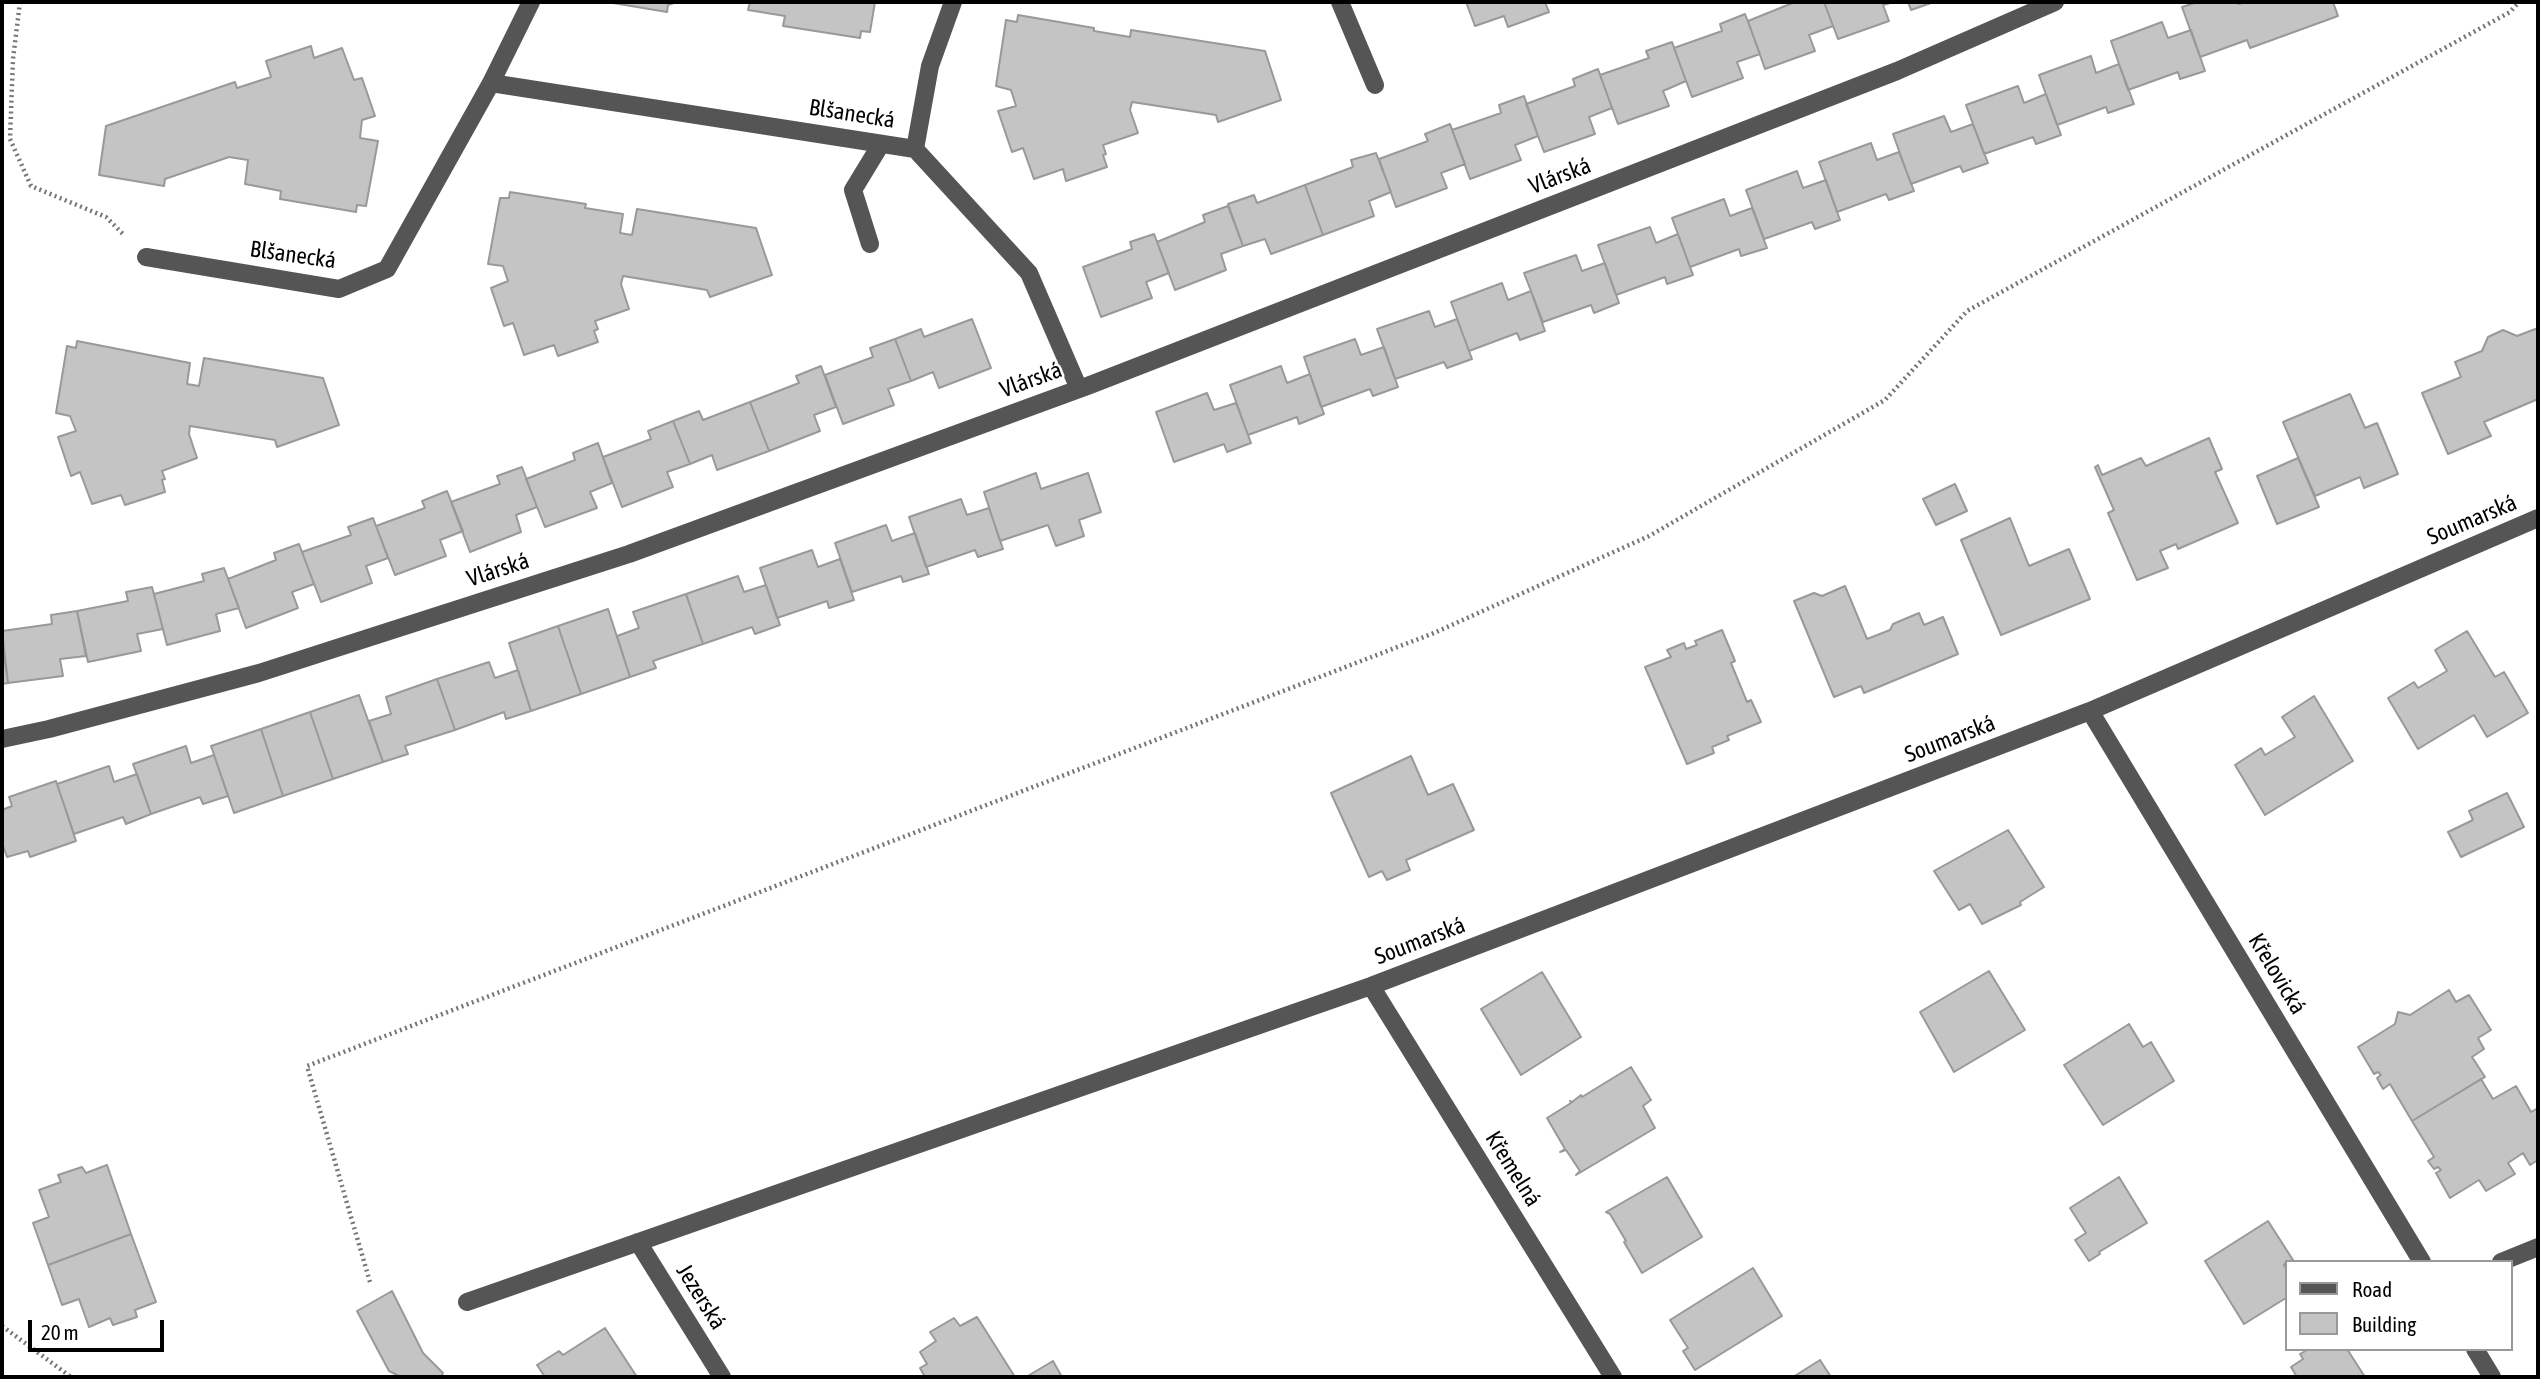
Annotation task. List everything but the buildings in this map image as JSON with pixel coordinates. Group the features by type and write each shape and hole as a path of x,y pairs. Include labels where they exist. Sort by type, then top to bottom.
{"street":[{"name":"Blšanecká","path":"146,257 339,289 387,269 491,83 531,2"},
{"name":"Blšanecká","path":"915,149 930,66 953,2"},
{"path":"1340,2 1375,85"},
{"name":"Vlárská","path":"2,739 259,673 629,554 1079,389 1897,71 2055,2"},
{"name":"Blšanecká","path":"491,83 915,149 1029,273 1079,389"},
{"path":"870,244 853,190 881,144"},
{"name":"Soumarská","path":"467,1301 1371,986 2090,711 2538,518"},
{"name":"Křelovická","path":"2090,711 2421,1260"},
{"name":"Křemelná","path":"1371,986 1613,1377"},
{"name":"Jezerská","path":"638,1242 722,1377"},
{"path":"2506,1260 2538,1247"},
{"path":"2476,1351 2492,1377"}],"path":[{"path":"20,2 13,59 10,139 31,186 106,218 146,257"},
{"path":"370,1282 307,1066 1434,633 1648,536 1885,400 1967,311 2510,12 2519,2"},
{"path":"2,1326 71,1377"}]}
